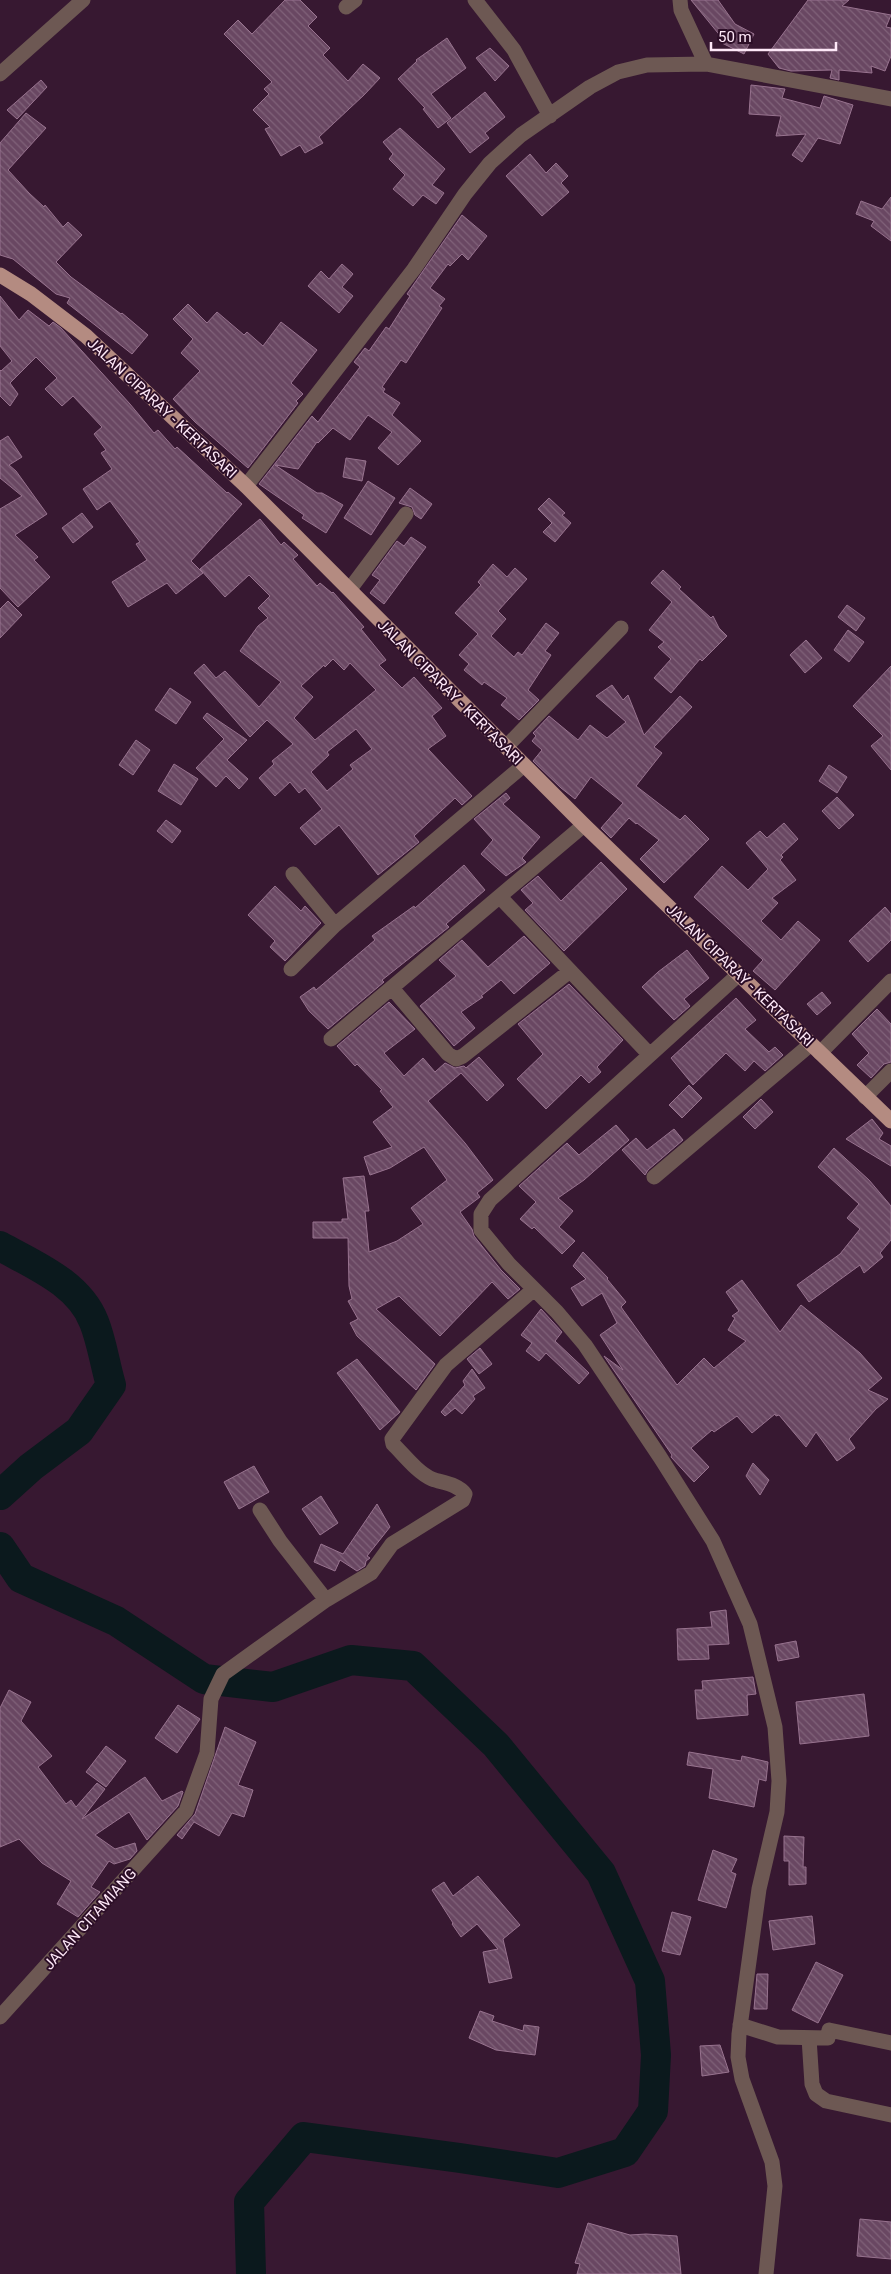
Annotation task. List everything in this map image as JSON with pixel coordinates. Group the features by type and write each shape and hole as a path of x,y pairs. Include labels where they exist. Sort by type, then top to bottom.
{"main road":[{"name":"JALAN CIPARAY - KERTASARI","path":"0,274 31,294 86,336 246,486 524,766 891,1121"}],"street":[{"path":"0,74 83,0"},
{"path":"475,0 514,50 550,116"},
{"path":"680,0 681,10 706,64"},
{"path":"246,486 414,270 465,194 490,164 521,135 590,87 618,72 647,65 706,64 891,99"},
{"path":"350,590 406,514"},
{"path":"506,747 621,628"},
{"path":"290,969 335,925 524,766"},
{"path":"331,1039 584,825"},
{"path":"293,874 335,925"},
{"path":"500,897 649,1054"},
{"path":"392,988 448,1054 456,1058 463,1056 570,971"},
{"path":"738,975 649,1054 484,1207 481,1214 481,1230 533,1290 557,1312 584,1345 660,1456 713,1541 750,1624 775,1727 779,1781 777,1812 759,1889 740,2025 738,2057 742,2079 772,2162 775,2186 766,2274"},
{"path":"654,1178 816,1048 891,981"},
{"path":"865,1097 891,1071"},
{"path":"260,1510 280,1541 326,1600 371,1573 392,1544 463,1500 465,1494 460,1489 431,1478 420,1471 393,1444 392,1439 446,1365 533,1290"},
{"name":"JALAN CITAMIANG","path":"0,2017 179,1821 191,1802 207,1753 211,1699 223,1674 326,1600"},
{"path":"740,2025 778,2037 828,2038 829,2030 891,2043"},
{"path":"809,2038 812,2084 816,2094 826,2101 891,2115"}],"building":[{"path":"285,0 300,0 317,17 308,26 330,48 323,55 348,81 363,64 380,78 319,137 323,143 305,153 300,145 281,156 265,129 270,127 253,110 269,94 264,89 272,82 224,34 238,20 252,34"},
{"path":"691,0 718,0 735,24 754,34 744,54 720,42 722,38"},
{"path":"808,0 849,0 842,6 891,15 886,27 891,28 891,56 885,71 871,66 872,73 839,70 839,80 830,78 832,70 791,71 779,68 768,54"},
{"path":"447,38 466,68 431,94 451,118 438,128 423,109 425,108 398,79 416,60"},
{"path":"490,48 509,66 495,81 476,58"},
{"path":"41,80 47,87 17,119 7,110"},
{"path":"751,85 785,89 782,98 820,108 824,96 853,105 840,144 818,138 802,162 792,155 806,134 776,136 781,116 749,114"},
{"path":"485,92 505,117 485,133 489,138 470,153 447,123"},
{"path":"26,113 46,128 8,170 29,193 44,207 45,205 63,227 68,222 82,235 56,262 71,277 122,313 148,335 132,354 67,303 70,298 56,294 13,259 0,255 0,143"},
{"path":"400,128 445,169 432,185 444,193 436,204 423,195 413,206 393,189 405,175 389,159 393,154 383,142"},
{"path":"530,154 546,173 556,163 568,176 561,183 569,192 542,216 506,176"},
{"path":"891,197 891,241 871,226 874,221 856,214 861,201 882,209"},
{"path":"462,215 487,236 468,260 462,254 450,266 448,264 430,288 445,299 439,306 442,308 406,363 401,360 382,387 385,389 383,392 400,403 392,415 421,441 398,465 378,448 392,432 368,415 350,440 333,428 317,442 298,469 275,465 317,493 322,493 343,505 326,533 302,518 304,515 259,484 312,416 318,422 360,367 354,362 365,348 369,351 386,327 389,329 410,296 407,294"},
{"path":"342,264 353,274 342,287 353,296 339,313 308,286 321,271 329,279"},
{"path":"0,296 19,320 28,310 49,326 53,322 61,328 154,433 158,430 175,449 177,447 227,493 242,504 191,561 203,573 176,594 167,583 128,607 112,582 147,560 136,544 140,542 110,501 97,510 83,489 112,469 101,453 106,450 94,434 102,427 73,396 62,406 45,389 57,378 36,357 10,383 18,394 10,406 0,396 0,370 12,361 0,346"},
{"path":"188,304 207,323 217,312 244,335 247,332 263,346 281,322 317,350 291,383 303,394 296,401 298,403 248,468 195,422 173,399 200,371 181,353 193,339 173,319"},
{"path":"8,436 22,457 9,465 16,471 47,514 15,535 38,557 34,560 50,577 18,607 0,588 0,509 22,496 0,478 0,441"},
{"path":"346,458 366,461 362,481 343,477"},
{"path":"368,481 395,498 371,535 344,518"},
{"path":"410,488 432,504 421,519 415,515 412,507 399,503"},
{"path":"549,498 565,513 562,515 571,523 555,542 543,532 552,523 538,509"},
{"path":"82,513 93,527 73,543 62,528"},
{"path":"260,519 281,545 284,542 298,555 293,559 317,586 320,583 333,592 364,627 361,629 386,660 379,665 402,688 414,677 442,708 432,716 446,736 428,749 472,796 462,805 455,798 414,836 419,842 378,875 339,825 315,845 300,828 322,809 305,788 299,793 290,782 275,796 259,778 274,764 272,761 293,744 267,720 250,737 194,673 204,664 216,678 225,671 259,707 281,682 240,651 258,626 268,618 258,608 270,596 249,575 225,597 200,569","holes":["333,659 344,670 350,663 376,690 315,740 294,718 313,697 301,686","356,729 372,749 350,765 353,769 327,791 311,772 329,755 327,752"]},
{"path":"411,537 426,547 384,604 370,593 380,580 372,575 397,541 404,546"},
{"path":"493,564 507,577 515,568 527,579 498,611 506,619 491,636 514,657 518,652 522,655 546,623 559,633 545,651 551,655 528,690 539,700 519,720 501,705 507,698 484,682 482,685 464,670 469,664 459,655 478,634 455,613 481,585 478,582"},
{"path":"663,570 681,587 679,589 711,618 713,616 719,628 727,636 702,661 700,659 671,693 654,678 671,659 658,647 664,642 649,630 672,602 651,583"},
{"path":"8,601 22,615 0,638 0,609"},
{"path":"847,605 865,618 856,631 838,617"},
{"path":"848,630 864,642 849,662 834,650"},
{"path":"806,640 822,658 805,673 790,655"},
{"path":"891,666 891,770 871,746 883,736 853,706"},
{"path":"612,685 623,700 628,695 644,735 680,696 692,707 654,747 662,753 636,786 680,820 685,815 709,839 664,883 640,859 659,840 629,818 611,838 601,828 623,803 591,777 575,799 533,761 542,750 532,741 536,736 533,733 549,716 578,740 590,725 607,738 626,722 596,696"},
{"path":"170,688 191,702 176,724 155,710"},
{"path":"207,713 247,740 227,760 248,779 239,789 226,776 216,787 196,768 224,739 203,718"},
{"path":"136,740 150,750 133,775 119,765"},
{"path":"174,764 198,779 181,805 158,791"},
{"path":"829,765 847,777 837,793 819,781"},
{"path":"506,793 510,798 503,804 540,837 522,858 526,862 506,876 481,854 493,840 474,819"},
{"path":"837,797 854,815 839,829 822,811"},
{"path":"166,820 181,831 172,843 157,831"},
{"path":"784,823 798,839 781,855 783,857 780,860 796,880 772,898 778,903 761,921 781,940 798,921 820,940 775,990 753,971 763,960 694,897 722,866 748,890 768,869 746,843 760,831 767,838"},
{"path":"601,862 627,889 564,951 525,910 533,903 521,890 538,876 561,901"},
{"path":"464,865 485,890 446,924 449,927 382,980 384,982 328,1029 309,1011 300,997 314,987 316,990 375,940 372,936 414,906 415,908"},
{"path":"275,886 301,911 305,906 321,923 285,961 270,947 275,941 248,915"},
{"path":"885,907 891,914 891,940 868,962 849,941"},
{"path":"524,936 550,963 514,994 501,980 481,996 483,997 461,1012 475,1028 454,1046 420,1006 456,976 439,960 462,940 488,967"},
{"path":"687,950 709,978 684,999 690,1006 674,1020 642,987"},
{"path":"569,984 623,1040 597,1067 601,1072 589,1083 581,1075 546,1109 517,1079 543,1054 518,1024"},
{"path":"822,992 831,1003 817,1015 807,1004"},
{"path":"736,998 756,1020 745,1029 769,1052 775,1047 783,1055 765,1071 754,1061 745,1071 726,1053 693,1085 671,1058"},
{"path":"389,1002 415,1029 384,1053 404,1076 423,1058 435,1072 445,1063 455,1068 464,1066 466,1068 479,1057 504,1085 487,1101 461,1073 428,1101 465,1143 493,1180 477,1193 480,1197 460,1212 472,1229 474,1236 501,1270 520,1289 508,1299 492,1282 440,1336 399,1296 376,1309 435,1364 416,1390 357,1336 350,1323 358,1319 348,1301 352,1299 349,1286 348,1238 313,1238 313,1222 342,1222 342,1219 348,1219 343,1178 364,1176 369,1211 365,1211 369,1252 397,1241 423,1224 411,1208 447,1180 424,1147 390,1168 370,1175 364,1157 392,1147 373,1122 393,1107 380,1091 382,1090 357,1064 355,1066 337,1046"},
{"path":"877,1009 891,1024 891,1062 884,1064 871,1078 857,1065 869,1053 852,1034"},
{"path":"689,1085 702,1098 682,1118 669,1105"},
{"path":"761,1099 773,1112 755,1129 743,1117"},
{"path":"872,1119 883,1133 879,1139 891,1146 891,1166 846,1139"},
{"path":"616,1125 629,1140 584,1180 558,1198 573,1211 559,1227 575,1241 562,1254 534,1227 532,1229 520,1219 536,1202 519,1186 567,1143 579,1155"},
{"path":"674,1129 683,1140 648,1170 645,1175 622,1150 636,1138 647,1150"},
{"path":"834,1148 869,1180 891,1206 891,1240 880,1253 883,1257 864,1273 860,1265 809,1302 797,1285 840,1254 860,1229 847,1218 859,1204 818,1167"},
{"path":"583,1252 608,1278 626,1302 621,1307 677,1385 704,1358 714,1368 746,1341 728,1330 735,1318 732,1316 739,1311 726,1292 742,1280 780,1332 801,1305 860,1353 882,1378 868,1390 888,1399 876,1409 849,1439 855,1448 837,1461 816,1432 806,1447 779,1415 776,1416 775,1414 752,1433 737,1416 714,1432 712,1430 691,1448 709,1467 694,1482 671,1457 672,1455 604,1356 623,1370 600,1335 617,1323 602,1293 582,1306 571,1288 586,1279 573,1266"},
{"path":"541,1309 562,1332 555,1341 589,1373 579,1384 546,1353 539,1361 526,1351 532,1343 521,1335"},
{"path":"480,1348 492,1364 479,1374 467,1359"},
{"path":"357,1359 400,1412 380,1430 337,1373"},
{"path":"472,1369 485,1388 473,1396 475,1399 462,1414 455,1408 445,1416 441,1412 465,1385 463,1381"},
{"path":"753,1463 769,1480 760,1495 746,1476"},
{"path":"254,1466 269,1492 239,1509 224,1482"},
{"path":"321,1496 338,1523 320,1535 302,1509"},
{"path":"377,1504 390,1527 367,1556 370,1558 366,1561 365,1566 357,1571 340,1560 335,1571 314,1562 321,1544 343,1554"},
{"path":"726,1610 729,1644 708,1645 709,1659 678,1660 677,1629 712,1627 710,1612"},
{"path":"796,1641 799,1657 778,1661 775,1645"},
{"path":"753,1677 756,1694 747,1695 748,1715 697,1719 695,1690 703,1690 702,1681"},
{"path":"9,1690 31,1702 21,1721 52,1756 38,1767 66,1804 71,1800 76,1807 97,1783 105,1789 82,1819 145,1777 162,1801 183,1792 178,1806 147,1840 129,1812 95,1835 115,1849 135,1843 137,1851 130,1859 114,1864 109,1861 91,1887 100,1892 78,1917 57,1904 71,1881 42,1863 19,1839 0,1847 0,1708"},
{"path":"864,1694 869,1736 800,1744 796,1702"},
{"path":"178,1705 200,1719 177,1753 155,1738"},
{"path":"225,1727 256,1742 238,1785 253,1790 244,1817 232,1813 219,1836 194,1822 182,1839 177,1835 195,1814"},
{"path":"106,1746 126,1761 106,1787 86,1772"},
{"path":"689,1752 741,1761 742,1756 768,1762 766,1781 759,1779 754,1807 709,1798 713,1769 687,1765"},
{"path":"784,1836 804,1837 803,1867 806,1867 806,1884 789,1885 789,1861 784,1861"},
{"path":"713,1850 737,1859 731,1872 736,1874 726,1908 698,1900"},
{"path":"478,1876 520,1925 503,1939 512,1978 489,1983 483,1952 498,1949 477,1924 461,1937 432,1890 444,1882 453,1896"},
{"path":"672,1912 691,1917 680,1955 662,1951"},
{"path":"812,1916 815,1944 773,1950 769,1921"},
{"path":"816,1962 843,1975 818,2023 792,2010"},
{"path":"757,1974 768,1974 767,2009 754,2009"},
{"path":"480,2011 494,2016 492,2021 523,2031 524,2025 539,2027 535,2055 496,2050 469,2038"},
{"path":"720,2045 729,2072 702,2076 700,2046"},
{"path":"860,2219 891,2222 891,2259 857,2256"},
{"path":"588,2223 630,2235 677,2236 681,2274 577,2274 580,2264 575,2263"}],"waterway":[{"path":"0,1246 54,1276 78,1296 94,1322 111,1385 79,1431 31,1467 0,1495"},
{"path":"0,1547 21,1578 116,1621 204,1679 273,1687 351,1660 413,1666 496,1745 601,1873 650,1981 656,2055 653,2111 625,2152 558,2173 304,2137 249,2202 251,2274"}]}
